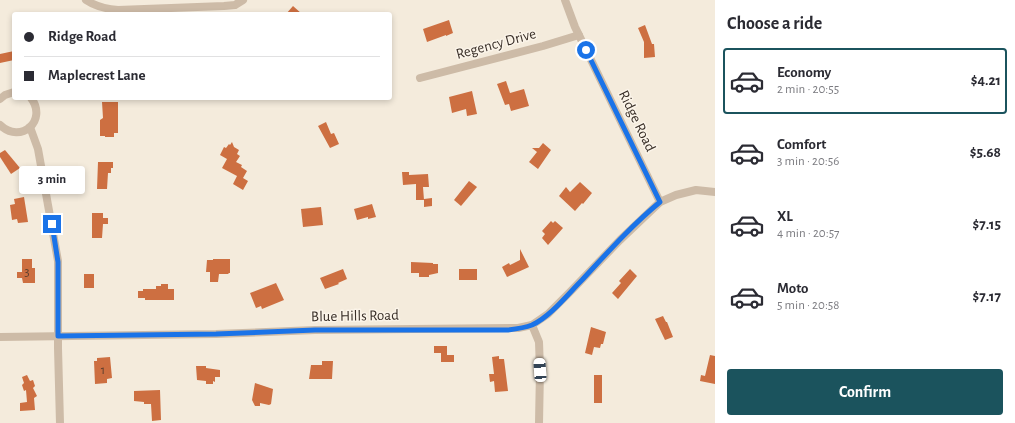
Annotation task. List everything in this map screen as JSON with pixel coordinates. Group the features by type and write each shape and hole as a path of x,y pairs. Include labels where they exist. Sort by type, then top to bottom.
{"street":[{"path":"86,0 104,8 118,10 224,6 243,0"},
{"name":"Ridge Road","path":"565,0 579,35 660,202"},
{"name":"Regency Drive","path":"420,78 536,48 579,35"},
{"path":"0,99 5,95 12,93"},
{"path":"0,125 4,129 18,133 30,127 36,116 36,109 32,100"},
{"path":"30,127 38,149 58,262 60,423"},
{"path":"660,202 676,195 696,190 715,192"},
{"name":"Blue Hills Road","path":"0,337 216,334 315,330 508,330 532,324 548,314 620,240 660,202"},
{"path":"532,324 539,342 539,423"}],"building":[{"path":"293,6 300,12 288,12"},
{"path":"449,20 453,33 427,42 423,29"},
{"path":"645,25 652,44 654,44 655,57 644,58 644,42 638,28"},
{"path":"12,51 12,60 0,63 0,54"},
{"path":"506,81 510,93 524,89 529,106 511,111 509,104 505,105 497,84"},
{"path":"472,91 477,114 467,116 466,109 452,113 449,97"},
{"path":"102,102 118,102 118,133 114,133 114,137 100,136 100,120 103,118"},
{"path":"326,122 331,134 334,133 339,144 330,148 318,126"},
{"path":"232,142 234,147 239,150 237,154 240,156 236,162 242,165 241,167 247,171 243,178 248,181 243,190 233,184 237,176 222,168 227,159 220,155 224,147 226,148"},
{"path":"543,143 551,150 538,169 529,162 537,152 532,148 539,148"},
{"path":"5,150 20,168 11,174 0,157 0,153"},
{"path":"98,162 113,162 111,173 108,173 107,189 97,189"},
{"path":"402,172 409,172 409,175 428,174 429,187 423,187 424,200 416,200 416,184 403,185"},
{"path":"469,181 477,187 461,206 454,200"},
{"path":"580,182 592,193 575,211 559,196 566,187 570,192"},
{"path":"24,197 28,222 18,223 17,219 12,220 10,205 15,204 14,199"},
{"path":"432,198 432,206 424,207 424,199"},
{"path":"372,204 376,217 368,219 368,217 357,220 354,209"},
{"path":"321,207 323,225 303,227 301,209"},
{"path":"92,213 103,213 103,218 108,218 108,224 103,224 102,238 92,238"},
{"path":"551,221 553,223 555,221 563,228 548,245 542,238 545,234 542,231"},
{"path":"520,249 529,267 507,277 502,267 520,260"},
{"path":"22,259 32,259 32,268 35,268 35,283 23,283 22,278 17,278 17,272 22,272"},
{"path":"230,259 230,273 219,274 218,282 210,282 210,272 206,272 207,260"},
{"path":"411,262 438,264 438,273 429,275 429,277 419,277 419,273 411,273"},
{"path":"343,269 347,279 338,283 339,284 325,289 320,278"},
{"path":"459,269 477,269 477,280 459,280"},
{"path":"630,269 637,276 618,299 612,293 621,283 619,281"},
{"path":"84,274 94,274 94,288 84,288"},
{"path":"276,283 284,300 262,309 261,306 256,308 250,293"},
{"path":"161,284 168,284 168,289 174,289 174,300 145,300 145,298 138,298 138,291 143,291 143,289 156,289 156,286 161,286"},
{"path":"663,316 673,337 665,340 655,319"},
{"path":"591,327 606,332 603,344 601,344 600,348 594,347 592,355 585,353"},
{"path":"434,346 447,346 447,355 454,355 454,362 441,362 441,353 434,353"},
{"path":"710,355 715,356 715,384 700,381 701,375 705,376"},
{"path":"499,356 499,359 504,359 508,391 495,392 494,381 490,382 489,374 494,374 492,357"},
{"path":"110,357 112,378 107,379 107,383 95,384 94,361 97,361 97,358"},
{"path":"322,361 333,361 332,379 309,379 311,365 322,365"},
{"path":"196,366 206,366 206,368 220,370 220,377 215,377 215,382 213,381 213,384 206,384 206,381 197,380"},
{"path":"27,375 30,381 33,380 35,386 33,388 37,396 34,398 35,410 20,411 20,403 27,402 26,390 24,391 22,385 24,383 22,377"},
{"path":"594,375 602,375 602,403 594,403"},
{"path":"255,383 273,389 271,404 260,403 260,406 255,406 252,400"},
{"path":"160,390 161,420 152,421 151,404 144,404 144,402 134,401 134,391"}],"route":[{"path":"52,224 58,262 58,336 216,334 315,330 508,330 524,327 540,320 548,314 620,240 660,202 586,50"}]}
